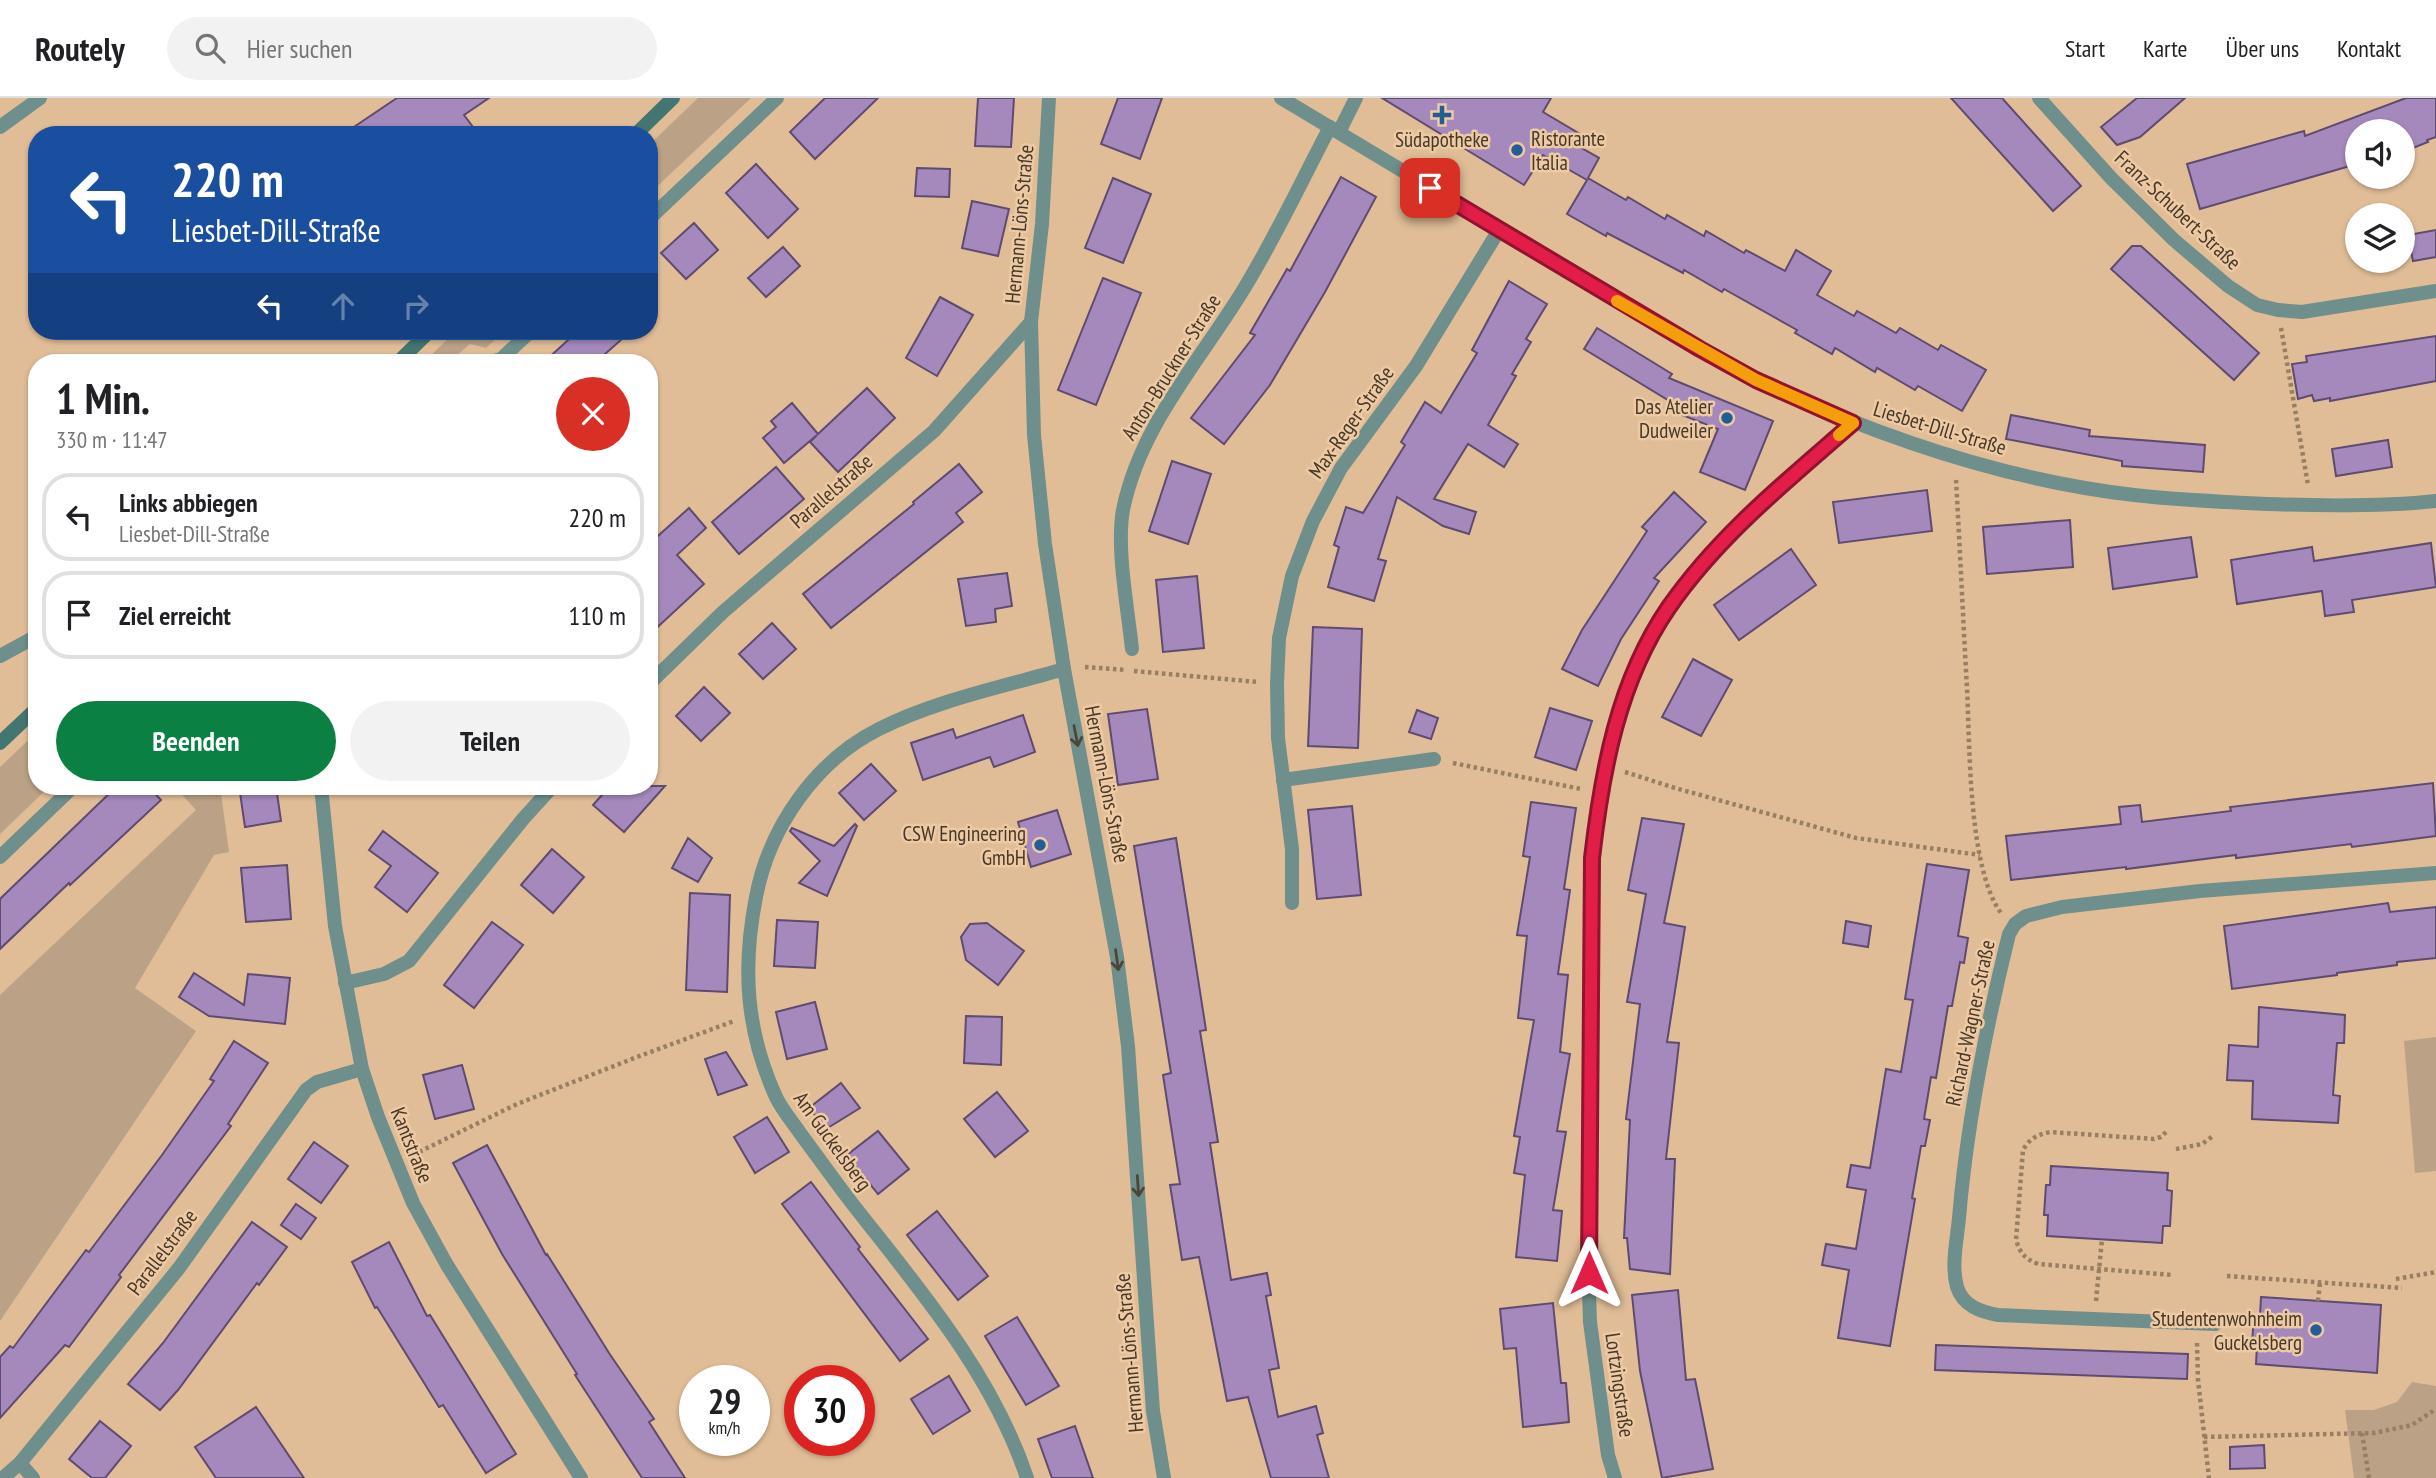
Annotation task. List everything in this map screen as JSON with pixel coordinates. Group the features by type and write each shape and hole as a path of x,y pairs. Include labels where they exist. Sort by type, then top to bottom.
{"street":[{"path":"0,127 40,98"},
{"path":"644,126 673,98"},
{"path":"658,210 777,98"},
{"name":"Hermann-Löns-Straße","path":"1049,98 1042,224 1031,322 1034,435 1045,544 1064,667 1117,957 1127,1033 1153,1411 1164,1478"},
{"name":"Liesbet-Dill-Straße","path":"1281,98 1499,230 1756,380 1853,423 2013,472 2132,495 2311,505 2436,501"},
{"path":"1334,129 1356,98"},
{"name":"Franz-Schubert-Straße","path":"2039,98 2111,178 2174,240 2228,286 2257,305 2302,312 2436,291"},
{"name":"Anton-Bruckner-Straße","path":"1132,649 1122,560 1123,513 1137,461 1154,425 1212,341 1247,284 1334,129"},
{"name":"Max-Reger-Straße","path":"1292,903 1292,849 1278,738 1277,684 1279,638 1292,576 1313,521 1341,468 1416,366 1499,230"},
{"name":"Parallelstraße","path":"658,675 733,603 934,431 1031,322"},
{"path":"406,354 421,340"},
{"path":"507,354 522,340"},
{"name":"Lortzingstraße","path":"1615,1478 1606,1442 1590,1321 1592,858 1599,792 1605,765 1630,682 1668,608 1737,526 1853,423"},
{"path":"0,656 28,641"},
{"name":"Am Guckelsberg","path":"1027,1478 1015,1441 979,1374 918,1288 833,1179 778,1100 755,1039 750,1015 747,961 750,925 768,853 784,821 827,767 852,746 878,730 915,714 1064,667"},
{"path":"0,743 28,717"},
{"path":"1283,780 1434,759"},
{"path":"0,857 65,795"},
{"name":"Kantstraße","path":"322,795 335,926 345,983 362,1069 387,1142 412,1203 466,1297 581,1478"},
{"path":"345,983 384,974 409,961 545,795"},
{"name":"Richard-Wagner-Straße","path":"2215,1324 1998,1315 1981,1312 1969,1305 1958,1289 1954,1267 1961,1188 1990,1015 2009,934 2015,924 2026,916 2062,908 2200,891 2436,873"},
{"name":"Parallelstraße","path":"3,1478 20,1463 179,1268 306,1090 317,1083 362,1069"},
{"path":"20,1463 33,1478"}],"path":[{"path":"2277,310 2311,505"},
{"path":"1955,456 1973,807 1980,855 1991,900 2001,914 2015,924"},
{"path":"1064,667 1277,684"},
{"path":"1434,759 1510,777 1599,792"},
{"path":"1605,765 1675,788 1856,838 1980,855"},
{"path":"420,1151 517,1104 734,1021"},
{"path":"2166,1132 2161,1138 2154,1139 2050,1132 2028,1141 2023,1150 2016,1240 2019,1250 2027,1259 2038,1264 2172,1275"},
{"path":"2176,1149 2202,1144 2213,1136"},
{"path":"2095,1319 2102,1239"},
{"path":"2396,1279 2436,1272"},
{"path":"2227,1276 2402,1288"},
{"path":"2318,1301 2320,1282"},
{"path":"2197,1323 2198,1380 2209,1478"},
{"path":"2204,1437 2362,1433 2412,1425 2436,1409"},
{"path":"2431,1413 2436,1418"},
{"path":"2362,1433 2369,1478"}],"shaded area":[{"path":"698,98 751,98 658,186 658,136"},
{"path":"447,340 494,340 486,348 470,344 458,354 432,354"},
{"path":"28,741 28,795 41,795 0,834 0,767"},
{"path":"182,795 221,795 229,852 214,855 135,988 196,1031 0,1321 0,995 196,810"},
{"path":"2436,1037 2436,1171 2415,1173 2404,1041"},
{"path":"2412,1382 2436,1386 2436,1478 2354,1478 2345,1410 2374,1410 2397,1402"}],"building":[{"path":"397,98 489,98 464,115 472,126 355,126"},
{"path":"825,98 878,98 815,159 790,132"},
{"path":"978,98 1014,98 1011,147 975,146"},
{"path":"1118,98 1162,98 1140,159 1101,144"},
{"path":"1382,98 1551,98 1543,112 1585,137 1580,147 1599,158 1588,178 1665,219 1667,215 1704,236 1706,231 1744,253 1746,250 1785,271 1796,250 1831,271 1817,295 1854,316 1857,311 1896,333 1900,328 1938,350 1941,345 1986,370 1962,411 1918,386 1915,390 1877,368 1875,372 1835,348 1832,354 1795,333 1797,330 1724,289 1722,292 1684,270 1683,273 1567,214 1587,180 1543,155 1524,185"},
{"path":"1951,98 2002,98 2081,186 2053,211"},
{"path":"2137,98 2185,98 2140,137 2117,145 2101,127"},
{"path":"2406,98 2436,98 2436,137 2415,147 2415,119 2350,119"},
{"path":"2345,121 2345,167 2200,209 2187,164 2304,131 2305,136"},
{"path":"756,164 798,209 768,238 726,193"},
{"path":"917,168 950,169 949,197 915,196"},
{"path":"1341,177 1376,197 1325,292 1270,385 1224,444 1191,418 1255,335 1250,333 1287,269 1290,271"},
{"path":"1113,178 1151,194 1123,263 1085,248"},
{"path":"972,201 1009,209 998,256 962,248"},
{"path":"694,223 718,250 686,279 661,253"},
{"path":"2436,230 2436,257 2415,261 2415,234"},
{"path":"2132,246 2141,246 2259,353 2234,380 2111,269"},
{"path":"783,247 800,266 766,297 748,278"},
{"path":"1103,278 1141,293 1096,405 1058,390"},
{"path":"1509,281 1547,304 1526,339 1531,342 1512,374 1516,376 1488,425 1518,444 1504,467 1468,444 1434,499 1476,512 1469,534 1443,526 1397,497 1378,559 1386,561 1374,601 1328,587 1339,547 1334,545 1346,507 1363,513 1405,445 1401,442 1425,402 1441,413 1477,353 1472,350"},
{"path":"940,297 973,315 937,376 906,358"},
{"path":"1597,328 1672,374 1669,378 1773,421 1745,490 1700,472 1718,429 1682,415 1684,410 1584,349"},
{"path":"2436,336 2436,381 2330,401 2330,398 2314,401 2312,395 2298,399 2292,364 2307,362 2306,356"},
{"path":"568,340 621,340 605,354 553,354"},
{"path":"867,388 895,418 838,472 810,442 817,435 784,463 763,438 776,427 771,421 792,403 818,434"},
{"path":"2011,415 2090,430 2089,436 2205,445 2203,472 2122,466 2122,461 2006,439"},
{"path":"2388,440 2392,467 2336,476 2332,449"},
{"path":"1172,461 1211,474 1188,544 1149,531"},
{"path":"959,464 982,492 956,513 963,522 831,628 803,594"},
{"path":"776,467 804,499 739,554 712,522"},
{"path":"1927,490 1932,531 1839,543 1833,502"},
{"path":"1674,492 1706,522 1654,578 1659,581 1621,639 1598,686 1562,669 1582,630 1647,531 1642,527"},
{"path":"689,508 706,528 677,555 704,584 658,627 658,536"},
{"path":"2070,520 2073,567 1987,574 1983,527"},
{"path":"2191,537 2197,577 2113,589 2108,548"},
{"path":"2431,543 2436,587 2352,600 2354,612 2325,616 2322,591 2237,604 2231,560 2312,547 2314,561"},
{"path":"1791,549 1816,585 1739,640 1714,605"},
{"path":"1007,573 1012,606 995,609 996,622 966,626 958,579"},
{"path":"1197,576 1204,648 1163,652 1156,580"},
{"path":"772,623 796,649 763,679 739,654"},
{"path":"1313,627 1362,629 1358,748 1308,746"},
{"path":"1693,659 1732,680 1701,736 1662,717"},
{"path":"704,687 730,713 701,741 676,716"},
{"path":"1550,708 1592,721 1576,770 1535,757"},
{"path":"1147,709 1158,779 1118,785 1108,714"},
{"path":"1417,710 1438,718 1431,739 1409,732"},
{"path":"1023,715 1035,752 994,767 990,757 923,780 911,743 953,729 956,738"},
{"path":"871,764 896,791 864,820 839,793"},
{"path":"2433,783 2436,836 2352,847 2351,844 2236,858 2236,855 2011,880 2006,836 2121,824 2119,807 2140,805 2142,822 2231,811 2230,807"},
{"path":"108,795 156,795 161,800 0,949 0,899"},
{"path":"240,795 277,795 281,821 245,827"},
{"path":"602,795 657,795 624,832 593,805"},
{"path":"1531,802 1576,808 1564,889 1570,890 1558,974 1568,975 1560,1052 1570,1054 1557,1131 1566,1132 1553,1210 1562,1211 1557,1261 1516,1257 1525,1175 1514,1173 1520,1137 1514,1136 1534,1020 1518,1018 1527,936 1517,935 1530,857 1523,856"},
{"path":"1352,806 1361,895 1317,899 1308,810"},
{"path":"1057,810 1071,854 1031,867 1018,822"},
{"path":"1642,818 1684,824 1664,923 1685,927 1667,1042 1679,1043 1666,1159 1675,1159 1670,1274 1630,1269 1627,1238 1624,1238 1630,1120 1626,1119 1640,1004 1627,1002 1646,894 1628,890"},
{"path":"855,824 857,826 827,896 799,883 820,861 790,831 792,828 834,846"},
{"path":"383,831 438,873 407,912 375,887 391,866 369,850"},
{"path":"688,838 712,858 698,882 672,868"},
{"path":"1176,838 1206,1030 1200,1031 1218,1142 1210,1143 1231,1280 1267,1273 1271,1295 1266,1296 1279,1368 1269,1370 1278,1417 1316,1406 1323,1433 1317,1435 1329,1478 1271,1478 1248,1397 1227,1401 1199,1257 1182,1260 1170,1185 1180,1184 1163,1075 1171,1073 1134,846"},
{"path":"552,849 584,877 553,913 521,885"},
{"path":"1927,864 1969,870 1958,936 1968,938 1964,963 1960,962 1952,1006 1948,1006 1936,1078 1931,1077 1924,1119 1930,1120 1925,1146 1921,1146 1912,1198 1915,1199 1890,1346 1838,1338 1849,1270 1822,1265 1826,1244 1856,1249 1866,1190 1847,1187 1851,1165 1870,1168 1886,1069 1901,1072 1913,1000 1905,999"},
{"path":"287,865 291,919 246,922 241,868"},
{"path":"690,893 730,895 727,992 686,990"},
{"path":"2388,903 2390,912 2436,907 2436,958 2232,989 2224,926"},
{"path":"777,920 818,922 815,968 774,966"},
{"path":"1846,921 1871,926 1868,947 1843,943"},
{"path":"492,922 523,945 474,1008 444,985"},
{"path":"987,923 1024,951 998,985 966,960 961,937 970,924"},
{"path":"194,973 244,1005 248,974 290,978 285,1024 209,1016 179,997"},
{"path":"815,1002 827,1049 787,1059 776,1012"},
{"path":"2259,1007 2345,1015 2344,1043 2337,1043 2333,1095 2340,1096 2338,1123 2252,1119 2253,1081 2227,1080 2229,1045 2258,1047"},
{"path":"966,1016 1002,1017 1001,1065 964,1063"},
{"path":"234,1041 268,1063 228,1124 231,1126 119,1275 121,1277 69,1347 65,1345 0,1418 0,1357 10,1346 13,1348 86,1250 89,1252 162,1155 214,1081 210,1079"},
{"path":"726,1052 747,1085 718,1095 705,1059"},
{"path":"462,1065 474,1109 435,1119 423,1075"},
{"path":"841,1083 860,1108 826,1129 809,1108"},
{"path":"997,1092 1028,1131 995,1157 964,1119"},
{"path":"767,1117 789,1152 755,1173 734,1137"},
{"path":"878,1131 909,1169 878,1194 847,1155"},
{"path":"314,1142 348,1166 321,1203 288,1179"},
{"path":"487,1145 546,1255 654,1419 649,1422 685,1478 642,1478 575,1375 577,1374 502,1254 453,1163"},
{"path":"2051,1166 2168,1173 2167,1190 2172,1191 2170,1226 2163,1226 2162,1243 2047,1236 2048,1215 2044,1215 2046,1185 2050,1185"},
{"path":"811,1182 860,1247 858,1249 928,1339 900,1361 782,1204"},
{"path":"296,1204 316,1218 301,1239 281,1225"},
{"path":"937,1211 988,1276 958,1300 907,1235"},
{"path":"252,1222 287,1247 160,1410 128,1384 163,1343"},
{"path":"389,1242 427,1316 430,1315 516,1454 486,1473 443,1405 439,1407 377,1307 375,1308 352,1262"},
{"path":"1678,1290 1686,1380 1695,1379 1713,1469 1662,1478 1640,1371 1632,1295"},
{"name":"Studentenwohnheim Guckelsberg","path":"2261,1297 2381,1305 2377,1373 2256,1364 2257,1345 2252,1344 2254,1316 2260,1316"},
{"path":"1553,1303 1561,1383 1566,1383 1569,1422 1523,1427 1516,1348 1504,1349 1500,1309"},
{"path":"1017,1317 1059,1386 1026,1405 985,1336"},
{"path":"1936,1345 2188,1354 2187,1379 1935,1370"},
{"path":"949,1376 970,1411 933,1434 911,1399"},
{"path":"256,1407 304,1478 216,1478 195,1447"},
{"path":"100,1421 131,1446 105,1478 92,1478 69,1459"},
{"path":"1075,1426 1093,1478 1052,1478 1038,1439"},
{"path":"2264,1445 2265,1468 2230,1469 2230,1447"}],"slow traffic":[{"path":"1617,301 1756,380 1853,423 1839,435"}],"place":[{"name":"Südapotheke","path":"1442,115"},
{"name":"Ristorante Italia","path":"1517,150"},
{"name":"Das Atelier Dudweiler","path":"1727,418"},
{"name":"CSW Engineering GmbH","path":"1040,845"},
{"name":"Studentenwohnheim Guckelsberg","path":"2316,1330"}],"route":[{"path":"1430,188 1700,349 1756,380 1853,423 1737,526 1695,573 1668,608 1647,646 1630,682 1616,723 1599,792 1592,858 1589,1273"}]}
